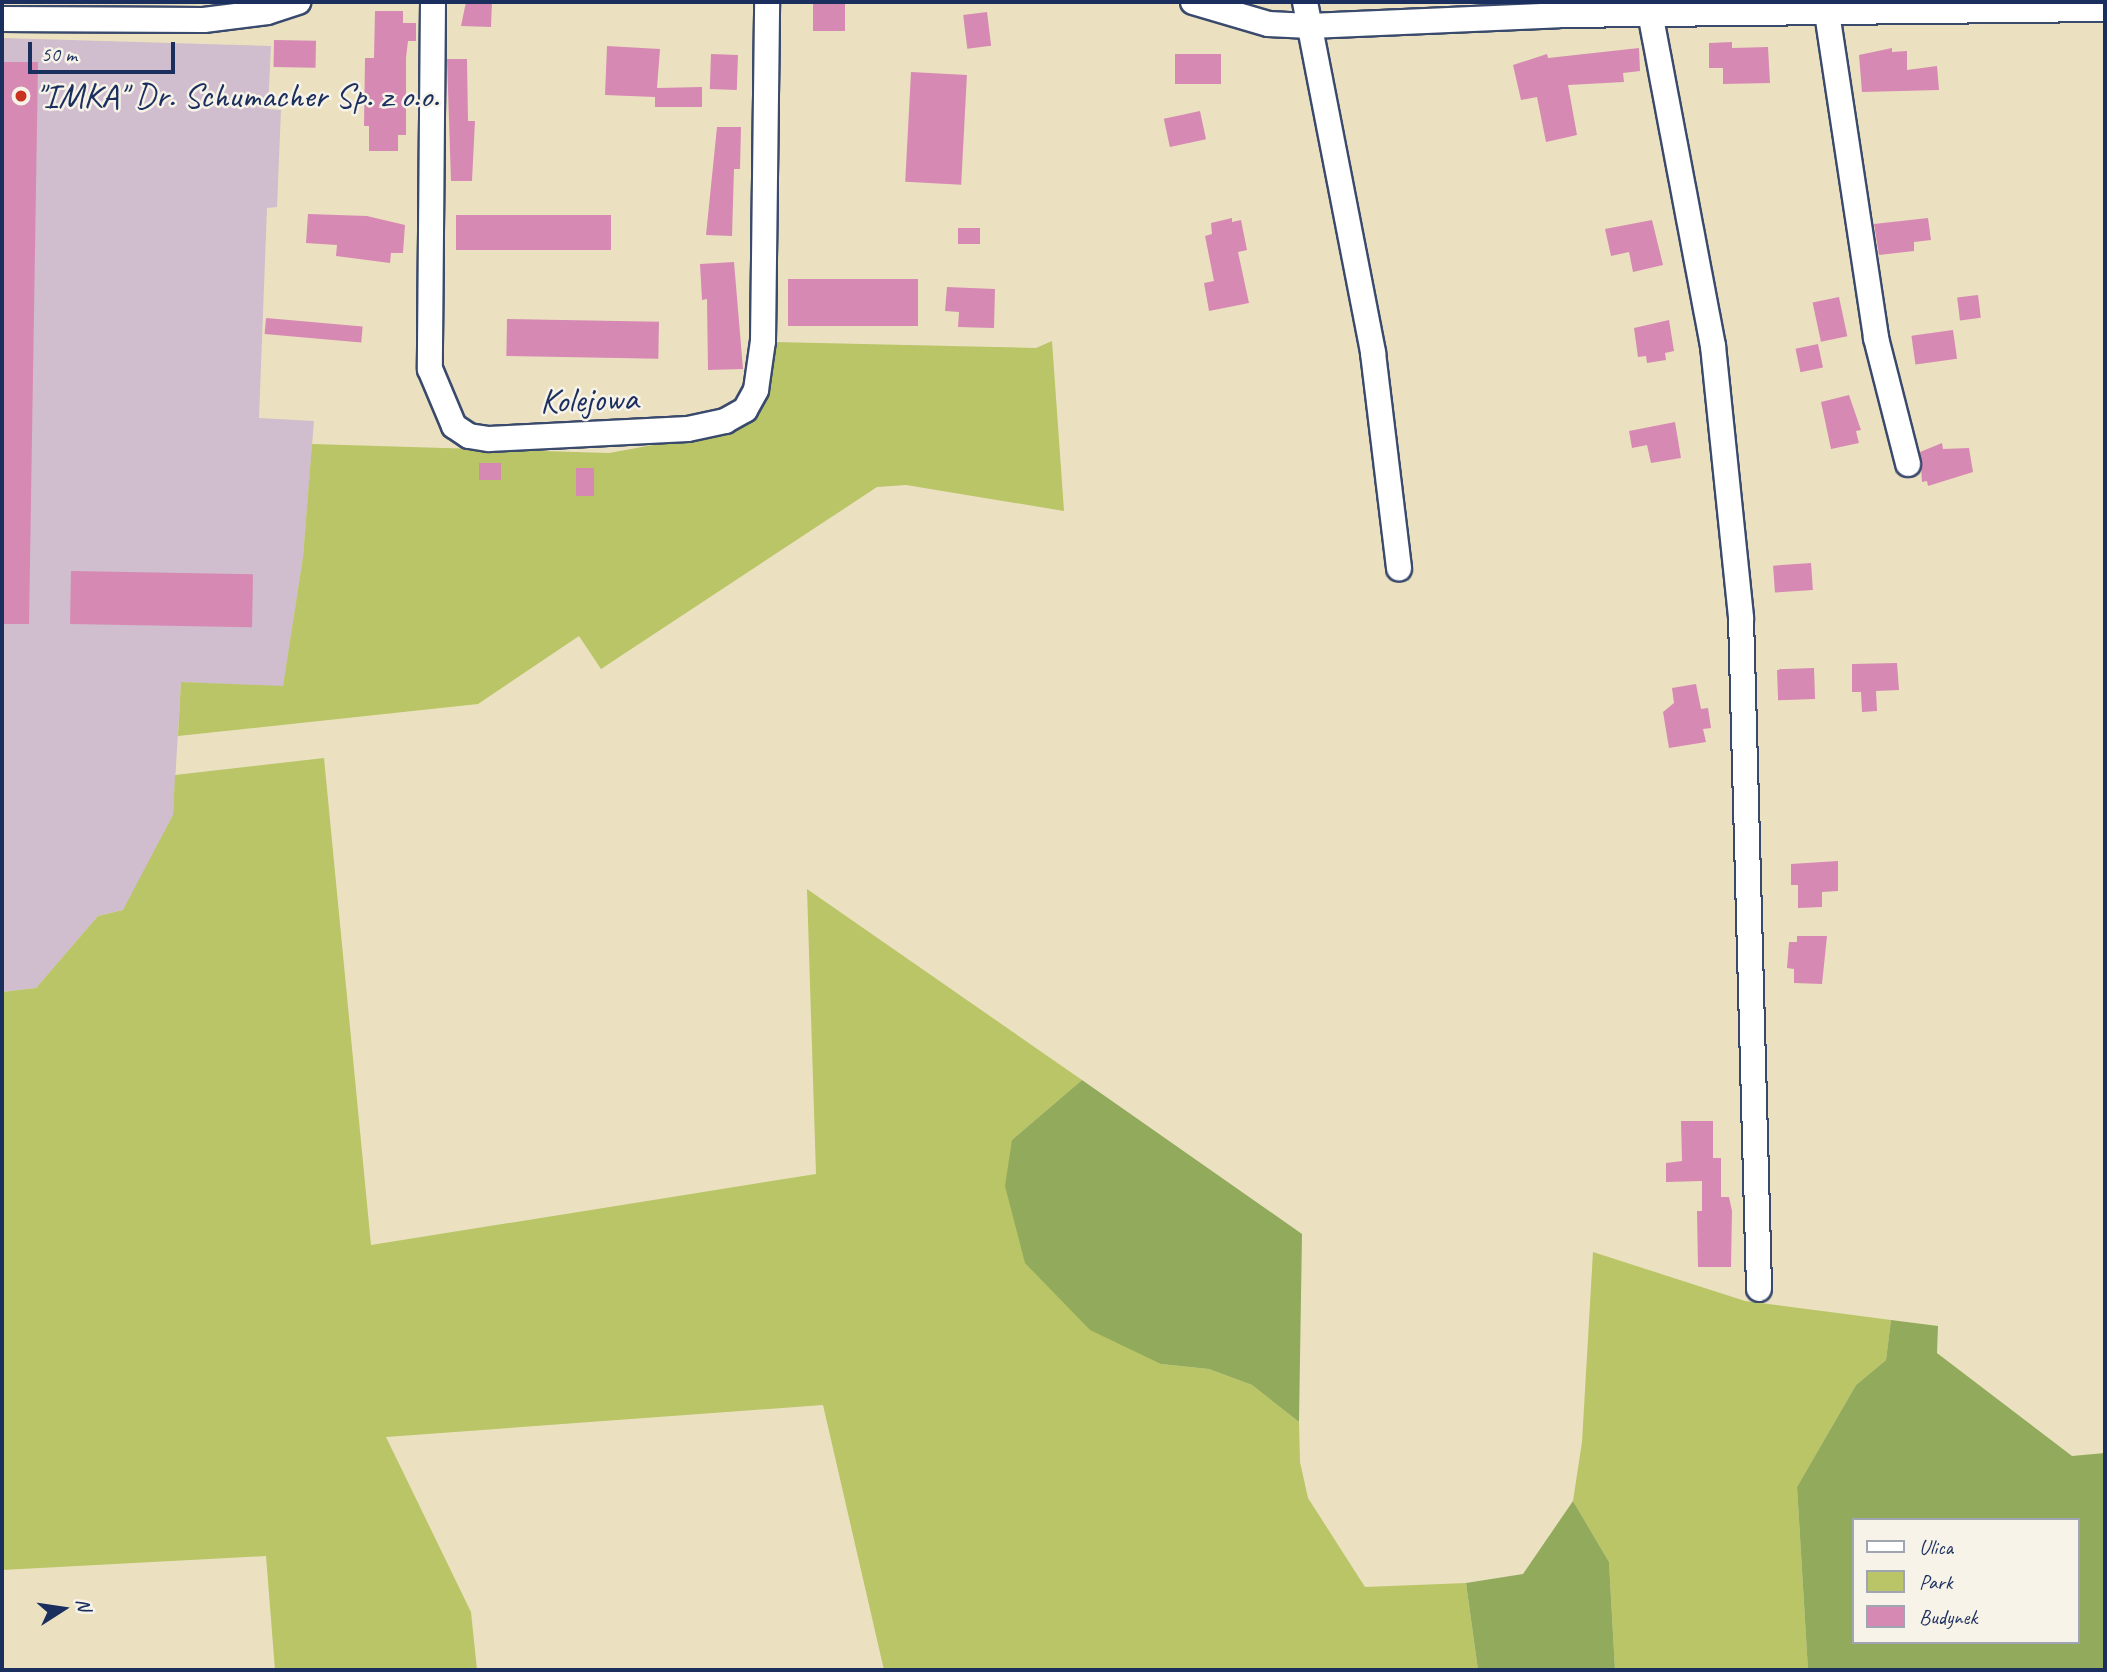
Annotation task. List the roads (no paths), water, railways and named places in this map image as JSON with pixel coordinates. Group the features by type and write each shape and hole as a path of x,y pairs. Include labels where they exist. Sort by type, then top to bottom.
{"street":[{"path":"2,19 194,11 267,12 298,2"},
{"name":"Kolejowa","path":"433,2 430,369 454,426 469,436 489,439 688,429 725,421 745,410 756,390 763,341 767,2"},
{"path":"1193,2 1268,23 1310,26 1649,8 1827,13 2105,9"},
{"path":"1305,2 1373,353 1399,568"},
{"path":"1649,8 1713,346 1741,618 1759,1289"},
{"path":"1827,13 1876,338 1908,464"}],"place":[{"name":"\"IMKA\" Dr. Schumacher Sp. z o.o.","path":"21,96"}]}
